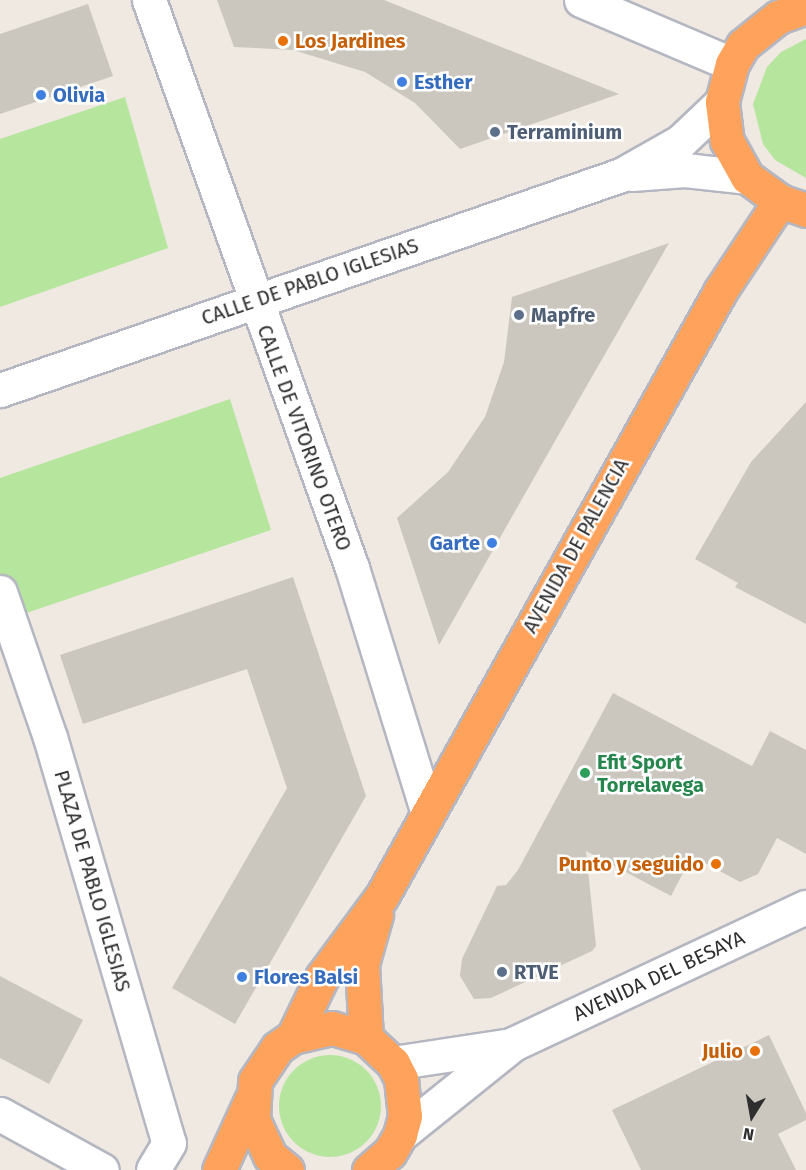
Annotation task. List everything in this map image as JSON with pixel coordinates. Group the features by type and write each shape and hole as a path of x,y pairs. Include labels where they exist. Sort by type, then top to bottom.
{"highway":[{"path":"793,205 747,177 727,141 722,102 732,64 759,29 778,17 806,7"},
{"name":"AVENIDA DE PALENCIA","path":"293,1037 322,977 382,896 427,810 721,290 793,205"},
{"name":"AVENIDA DE PALENCIA","path":"366,1038 362,964 382,896"},
{"path":"219,1170 251,1100 264,1063 293,1037 332,1028 366,1038 393,1063 405,1096 400,1135 390,1152 369,1170"},
{"path":"251,1100 259,1139 287,1170"}],"street":[{"name":"CALLE DE VITORINO OTERO","path":"149,0 254,301 352,568 427,810"},
{"path":"581,0 732,64"},
{"name":"CALLE DE PABLO IGLESIAS","path":"0,390 621,174 681,141 722,102"},
{"name":"CALLE DE PABLO IGLESIAS","path":"621,174 685,170 747,177"},
{"name":"PLAZA DE PABLO IGLESIAS","path":"0,592 50,736 169,1143 153,1170"},
{"name":"AVENIDA DEL BESAYA","path":"400,1135 513,1044 806,907"},
{"name":"AVENIDA DEL BESAYA","path":"393,1063 513,1044"},
{"path":"0,1114 102,1170"}],"green space":[{"path":"806,39 806,178 775,160 763,144 753,104 767,67 781,52"},
{"path":"125,97 168,248 0,307 0,139"},
{"path":"230,399 271,530 0,622 0,478"},
{"path":"330,1055 350,1059 366,1070 377,1086 381,1106 377,1126 366,1142 350,1153 330,1157 310,1153 294,1142 283,1126 279,1106 283,1086 294,1070 310,1059"}],"building":[{"path":"217,0 384,0 619,94 460,149 415,103 365,72 293,50 234,47"},
{"path":"88,4 113,76 0,114 0,34"},
{"path":"669,243 439,645 397,518 448,472 485,417 504,362 512,297"},
{"path":"806,402 806,624 735,587 738,583 695,559 751,462"},
{"path":"293,577 366,796 235,1024 172,988 287,788 247,669 83,724 60,655"},
{"path":"613,693 752,766 770,731 806,750 806,854 777,838 758,874 740,882 692,856 671,896 586,851 596,946 592,951 491,998 474,999 460,976 462,959 497,886 506,885 518,870"},
{"path":"0,976 83,1020 49,1084 0,1058"},
{"path":"769,1035 806,1113 806,1120 778,1134 796,1170 641,1170 612,1110"}],"place":[{"name":"Los Jardines","path":"283,41"},
{"name":"Esther","path":"402,82"},
{"name":"Olivia","path":"41,95"},
{"name":"Terraminium","path":"495,132"},
{"name":"Mapfre","path":"519,315"},
{"name":"Garte","path":"492,543"},
{"name":"Efit Sport Torrelavega","path":"585,773"},
{"name":"Punto y seguido","path":"716,864"},
{"name":"RTVE","path":"502,972"},
{"name":"Flores Balsi","path":"242,977"},
{"name":"Julio","path":"755,1051"}]}
